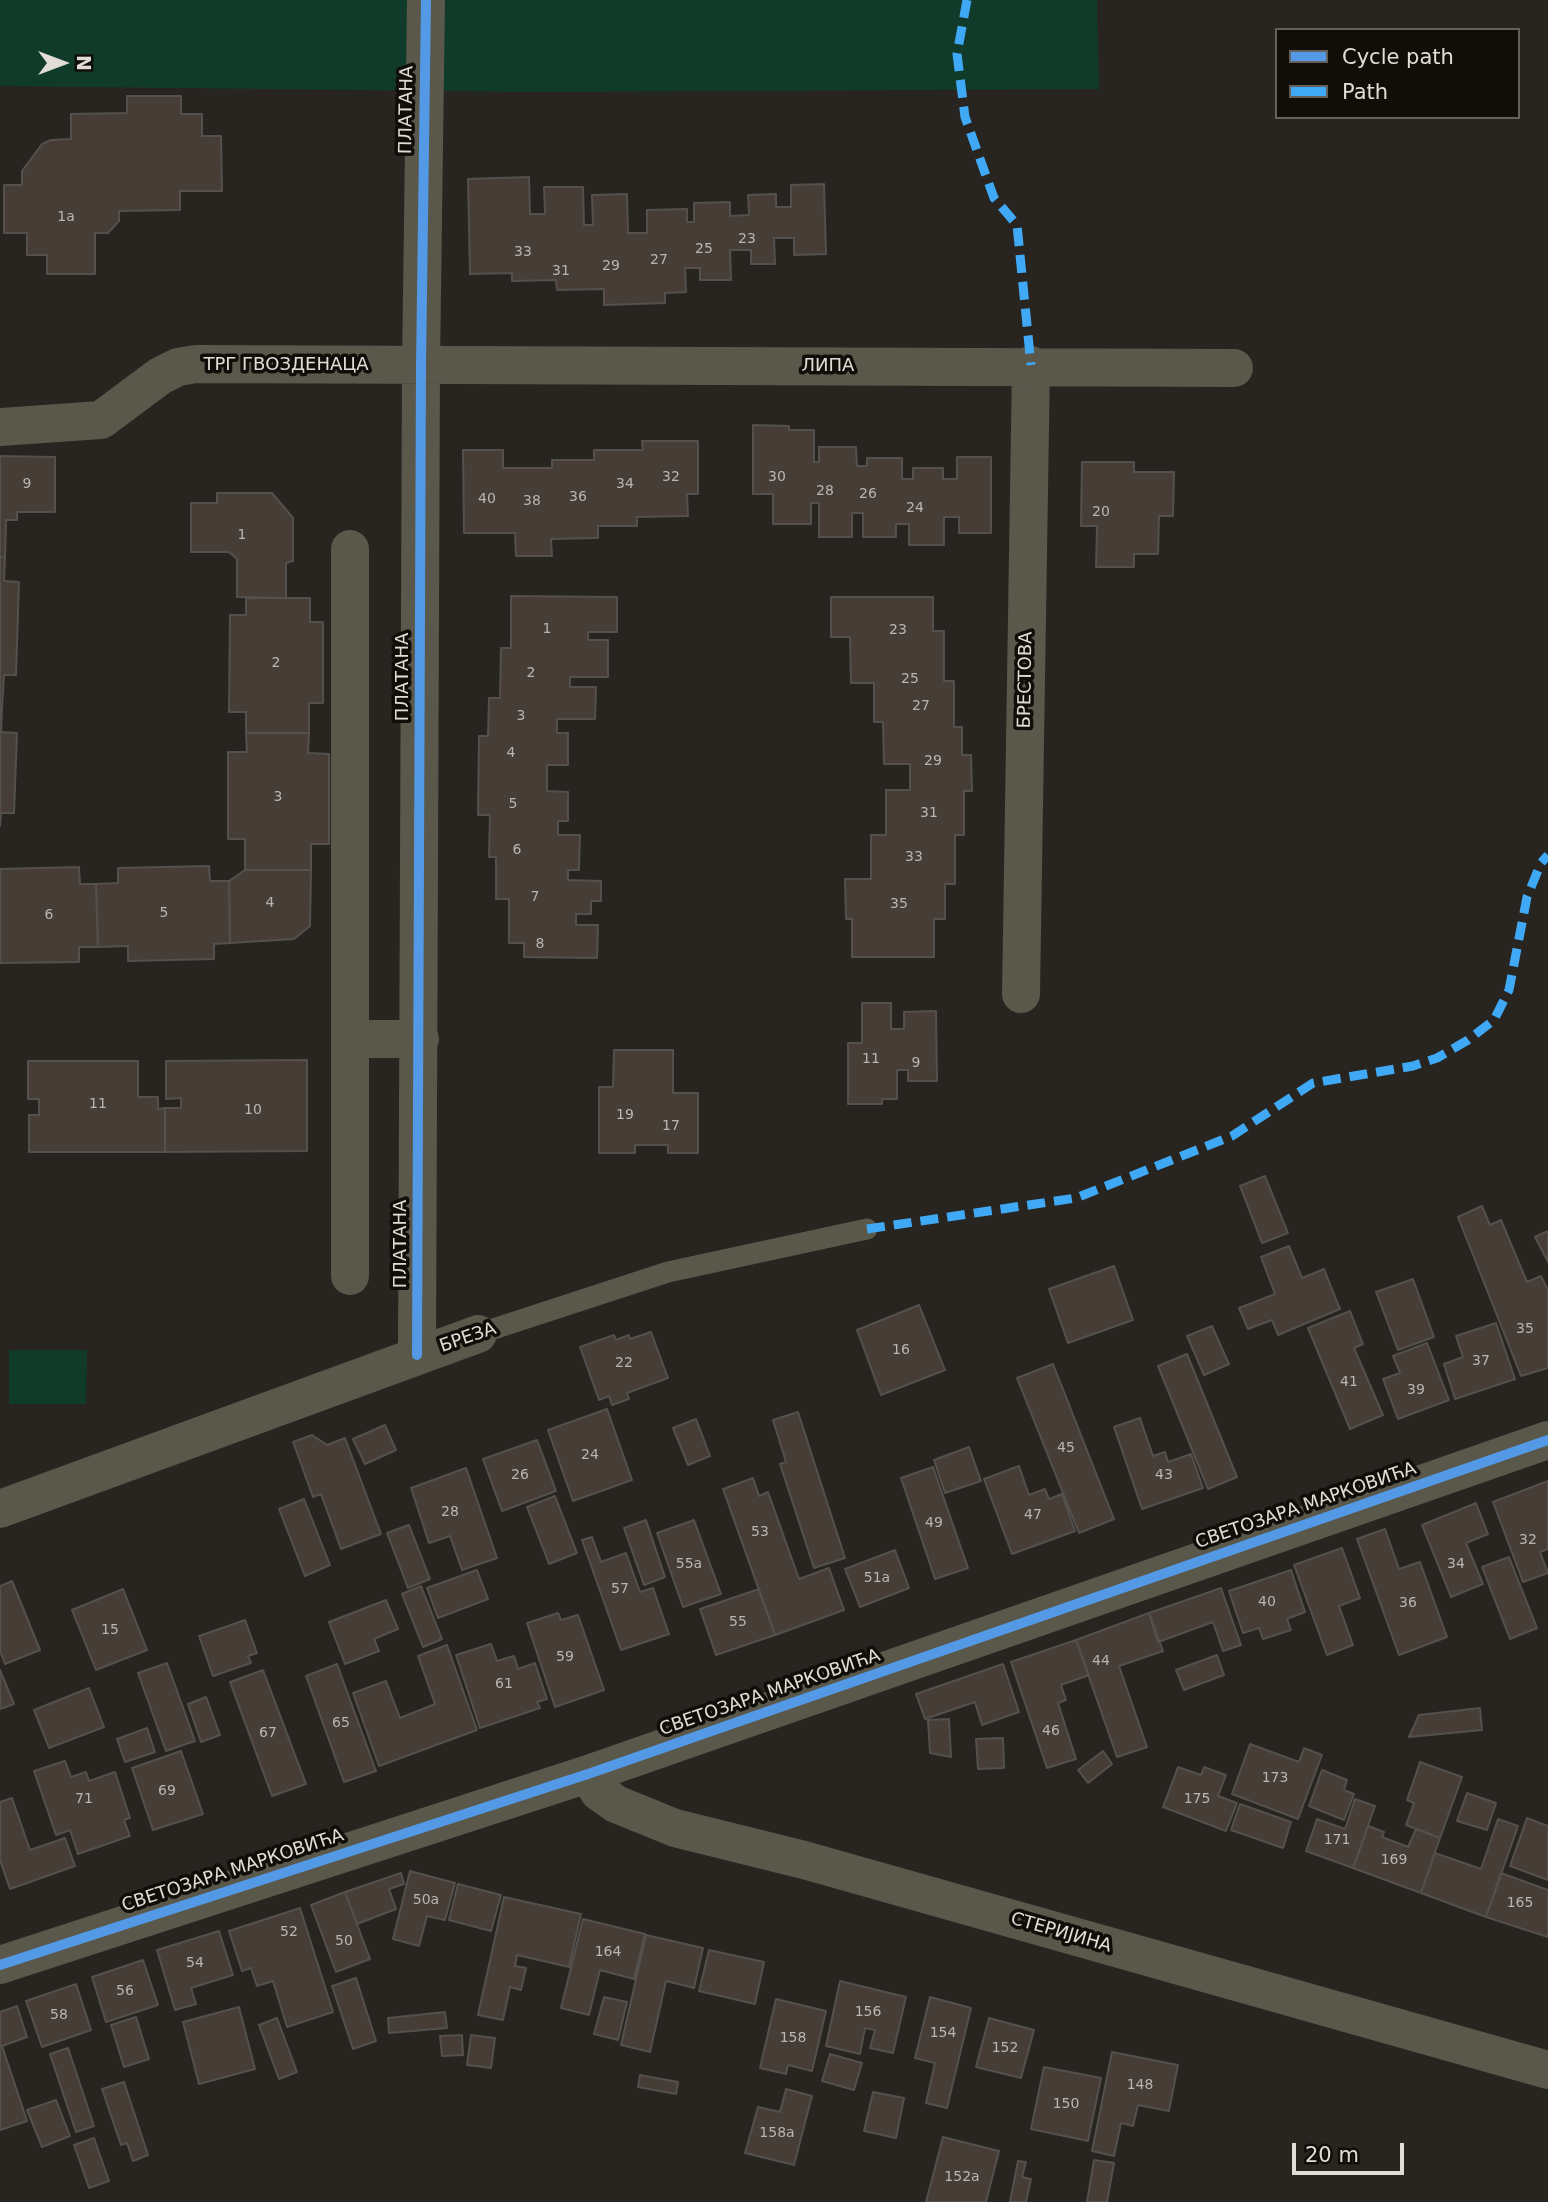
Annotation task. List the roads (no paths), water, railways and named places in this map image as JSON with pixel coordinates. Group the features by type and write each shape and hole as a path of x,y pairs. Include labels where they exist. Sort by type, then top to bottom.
{"street":[{"name":"ПЛАТАНА","path":"417,1355 421,366 426,0"},
{"name":"ТРГ ГВОЗДЕНАЦА","path":"0,426 101,421 160,376 178,367 196,364 421,366"},
{"name":"ЛИПА","path":"421,366 1234,368"},
{"name":"БРЕСТОВА","path":"1021,994 1031,366"},
{"path":"350,549 350,1276"},
{"path":"350,1039 420,1039"},
{"name":"БРЕЗА","path":"0,1509 478,1334"},
{"name":"СВЕТОЗАРА МАРКОВИЋА","path":"0,1965 588,1774 1548,1440"},
{"name":"СТЕРИЈИНА","path":"588,1774 599,1793 616,1804 675,1828 817,1864 1548,2070"}],"lane":[{"name":"БРЕЗА","path":"478,1334 668,1272 867,1228"}]}
